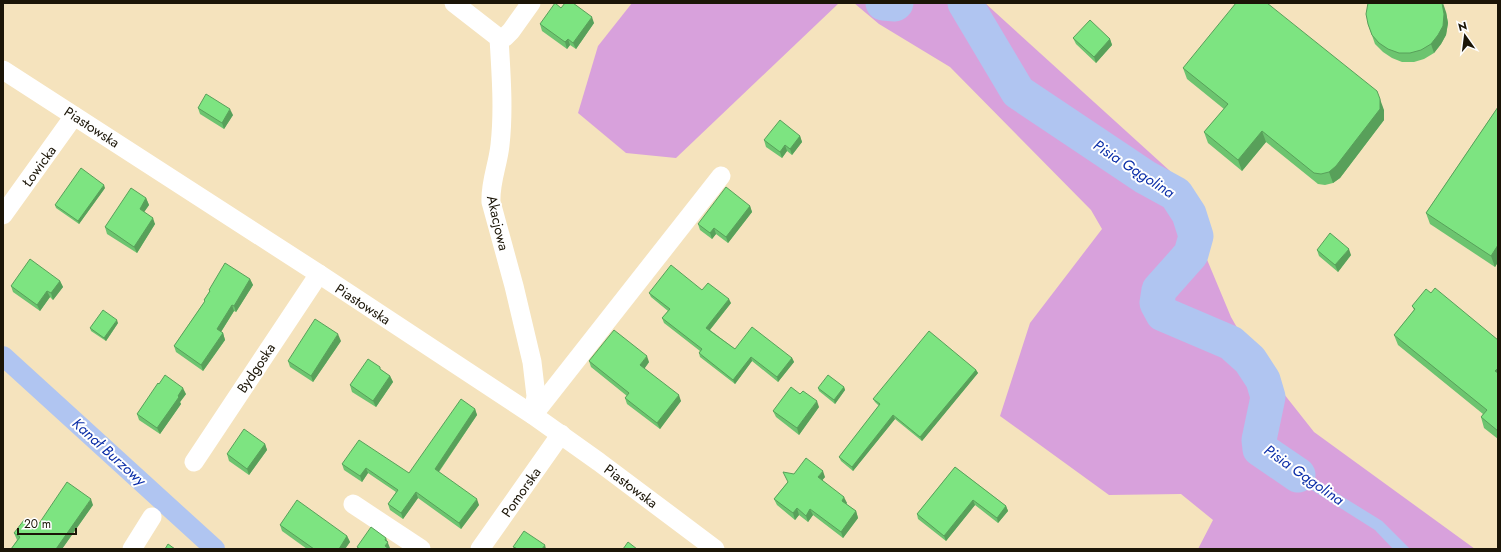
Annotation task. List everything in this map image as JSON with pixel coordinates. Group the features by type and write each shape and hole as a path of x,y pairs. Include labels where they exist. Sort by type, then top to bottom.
{"street":[{"path":"454,3 499,38 505,37 511,31 531,3"},
{"name":"Akacjowa","path":"499,38 502,119 500,146 490,189 491,202 514,286 532,362 536,396 533,415"},
{"name":"Piastowska","path":"3,70 319,274 533,415 561,434 715,549"},
{"name":"Łowicka","path":"3,215 74,116"},
{"path":"533,415 720,176"},
{"name":"Bydgoska","path":"194,462 319,274"},
{"name":"Pomorska","path":"480,549 561,434"},
{"path":"354,504 421,549"},
{"path":"132,549 152,517"}],"shaded area":[{"path":"632,3 839,3 676,158 626,153 578,113 598,46"},
{"path":"854,3 985,3 1170,171 1231,317 1251,352 1314,432 1475,549 1198,549 1213,520 1181,494 1109,495 1000,416 1030,323 1102,229 1091,210 950,67 879,24"}],"water":[{"path":"1259,440 1301,471 1382,521 1410,549 1393,549 1375,530 1261,458"}],"building":[{"path":"555,3 561,8 565,3 573,3 592,17 573,43 568,39 565,42 540,24"},
{"path":"1236,3 1267,3 1377,91 1380,99 1380,109 1336,166 1329,172 1321,174 1314,173 1262,131 1238,160 1204,132 1228,104 1183,68"},
{"path":"1368,3 1442,3 1444,14 1443,26 1431,44 1421,50 1410,53 1399,53 1388,49 1379,43 1372,35 1366,14"},
{"path":"1090,20 1110,39 1094,57 1073,38"},
{"path":"206,94 230,109 222,123 198,108"},
{"path":"1498,107 1498,245 1491,256 1426,213"},
{"path":"780,120 800,136 790,149 785,145 780,152 764,140"},
{"path":"81,168 104,185 78,221 55,205"},
{"path":"726,187 750,206 726,237 714,228 710,233 698,224"},
{"path":"131,188 146,198 140,209 153,218 134,247 105,227"},
{"path":"1330,233 1349,249 1335,265 1317,250"},
{"path":"30,259 60,281 51,293 47,291 37,305 11,286"},
{"path":"225,263 250,279 234,306 232,305 217,329 223,333 201,365 174,346 205,301 204,300 210,291 209,290"},
{"path":"671,265 702,290 708,283 729,299 706,328 735,349 752,327 792,358 777,377 751,357 733,380 699,353 702,349 662,318 670,309 649,293"},
{"path":"1435,288 1498,340 1498,368 1495,371 1498,373 1498,431 1481,417 1487,410 1394,335 1415,309 1412,306 1426,289 1431,293"},
{"path":"103,310 117,320 104,338 90,328"},
{"path":"315,319 338,334 311,376 288,361"},
{"path":"614,330 647,356 640,365 679,395 657,423 625,398 629,393 589,361"},
{"path":"929,331 976,370 920,437 893,415 852,467 839,457 880,404 873,399"},
{"path":"368,359 390,376 373,401 350,385"},
{"path":"165,375 183,388 178,396 179,397 157,428 137,414"},
{"path":"828,375 844,387 834,400 818,388"},
{"path":"791,387 800,394 803,391 817,401 797,428 773,411"},
{"path":"461,399 475,409 435,469 477,499 459,523 416,492 401,513 388,504 398,490 366,468 360,476 342,464 359,440 409,473"},
{"path":"244,429 265,444 247,469 227,454"},
{"path":"806,458 823,471 818,477 844,497 842,501 856,511 841,532 810,509 806,516 797,508 793,513 774,499 788,482 783,472 794,474"},
{"path":"955,467 1006,506 997,518 973,500 944,536 917,514"},
{"path":"67,482 91,499 56,549 11,549 20,537 14,533 24,520 36,528"},
{"path":"297,500 347,536 339,549 314,549 280,525"},
{"path":"371,527 386,538 385,540 388,542 385,546 389,549 360,549 357,547"},
{"path":"524,531 545,545 542,549 516,549 513,547"},
{"path":"628,542 637,549 623,549"},
{"path":"168,544 175,549 165,549"}],"waterway":[{"name":"Pisia Gągolina","path":"883,3 896,3"},
{"name":"Pisia Gągolina","path":"965,3 1018,92 1145,177 1176,194 1189,214 1196,236 1191,254 1159,290 1157,303 1163,314 1231,343 1250,360 1263,380 1268,397 1259,440 1260,449 1298,475"},
{"name":"Kanał Burzowy","path":"3,356 215,549"}]}
